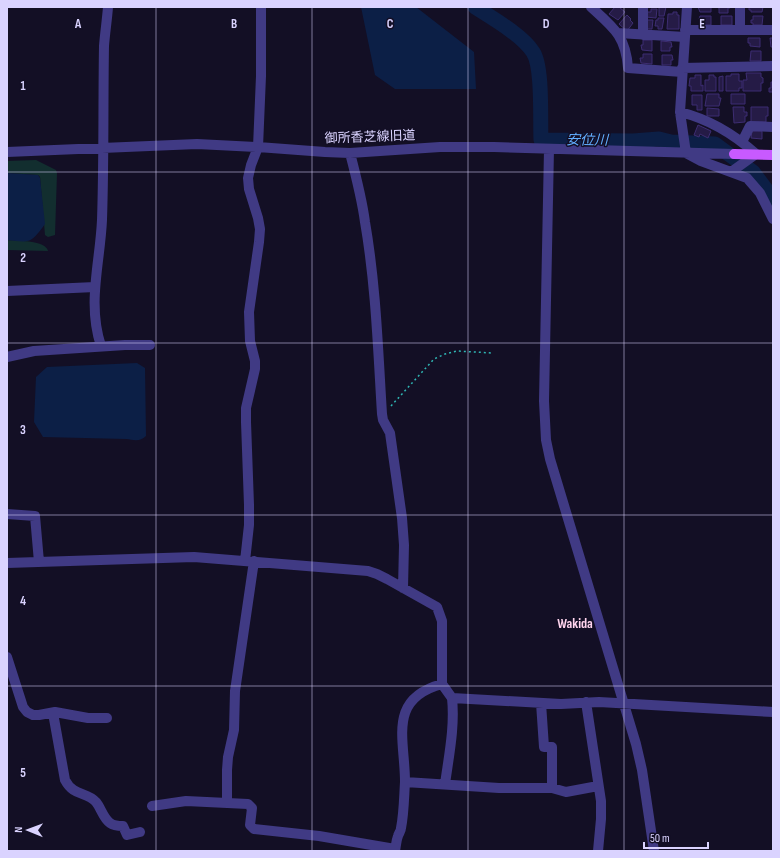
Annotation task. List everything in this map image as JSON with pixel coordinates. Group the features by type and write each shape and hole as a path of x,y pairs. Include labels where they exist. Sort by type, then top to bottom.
{"main road":[{"path":"734,154 773,155"}],"street":[{"path":"101,346 97,334 94,315 95,287 102,226 104,45 108,7"},
{"path":"227,803 228,757 234,730 235,691 249,561 246,408 256,370 250,341 249,312 260,229 249,189 248,178 250,165 258,147 261,76 261,7"},
{"path":"591,7 618,33 625,46 628,57 628,68 682,70 773,66"},
{"path":"643,7 643,35"},
{"path":"687,7 680,112 686,151 700,161 734,170 743,176 760,192 773,219"},
{"path":"740,7 740,30"},
{"path":"618,33 643,35 740,30 773,30"},
{"path":"680,112 696,117 728,133 756,154 734,170"},
{"path":"742,142 750,126 773,126"},
{"name":"御所香芝線旧道","path":"7,152 197,144 350,153 466,146 686,151 734,154"},
{"path":"549,149 544,401 546,440 550,459 624,704 642,770 654,851"},
{"path":"350,153 365,222 373,278 378,331 382,414 383,420 390,433 402,518 404,545 403,588"},
{"path":"7,291 95,287"},
{"path":"7,357 34,351 101,346 150,345"},
{"path":"7,514 35,516 39,562"},
{"path":"7,563 176,557 249,561 368,571 377,574 436,607 440,614 442,621 442,684 452,698 453,710 445,784"},
{"path":"7,657 23,707 27,712 32,715 52,713 88,718 107,718"},
{"path":"152,806 186,800 248,804 252,808 250,825 254,828 319,836 395,850 397,837 401,830 405,782 402,727 403,718 407,708 421,692 442,684"},
{"path":"452,698 561,704 586,702 773,712"},
{"path":"541,702 544,747 552,747 552,788"},
{"path":"586,702 602,819 598,851"},
{"path":"52,713 69,788 90,797 96,802 108,821 112,824 123,826 127,835 140,832"},
{"path":"405,782 499,788 552,788 566,792 598,786"}],"path":[{"path":"382,414 416,380 434,359 457,351 492,353"}],"green space":[{"path":"36,160 56,170 57,173 55,235 48,237 45,235 40,177 38,175 7,173 7,161"},
{"path":"7,240 37,243 46,247 48,251 7,250"}],"water":[{"path":"361,7 416,7 474,52 476,89 395,89 375,75"},
{"path":"7,173 38,175 40,178 45,224 37,235 30,240 7,240"},
{"path":"137,363 145,368 146,436 144,438 137,440 43,437 34,422 36,377 47,367"}],"building":[{"path":"615,7 619,7 625,12 618,20 609,14"},
{"path":"659,7 666,7 664,16 659,16"},
{"path":"698,7 711,7 711,12 700,12"},
{"path":"717,7 730,8 728,8 728,13 719,13 719,8"},
{"path":"749,7 763,7 762,12 751,12"},
{"path":"651,9 657,9 656,18 646,17 646,12 651,12"},
{"path":"673,12 677,12 677,15 679,15 679,29 667,29 668,14 673,14"},
{"path":"627,15 633,23 627,31 619,24"},
{"path":"700,16 711,16 711,25 701,25 701,19 699,19"},
{"path":"721,16 732,16 732,25 721,25"},
{"path":"753,16 763,16 762,25 753,25 753,23 751,23"},
{"path":"658,18 664,18 662,29 658,29 658,26 655,26"},
{"path":"646,20 653,20 652,29 646,29"},
{"path":"748,38 760,38 760,47 750,46 750,43 748,43"},
{"path":"770,38 773,38 773,47 771,47"},
{"path":"643,40 652,40 652,51 642,50 641,45 643,45"},
{"path":"661,41 671,42 672,47 670,47 670,51 661,51"},
{"path":"751,51 761,51 761,61 750,61"},
{"path":"643,54 652,54 652,64 641,63 640,58 643,58"},
{"path":"662,55 672,55 673,60 671,60 671,65 662,65"},
{"path":"746,73 761,73 763,83 761,83 761,91 743,91 743,80 747,80"},
{"path":"731,74 739,74 739,81 742,81 742,88 739,88 739,91 726,91 726,76 731,76"},
{"path":"695,75 701,75 701,86 703,85 703,91 691,91 691,86 689,86 690,78 695,78"},
{"path":"709,75 714,75 714,77 716,77 716,91 705,91 705,80 709,80"},
{"path":"723,76 723,91 719,91 719,77"},
{"path":"771,82 773,82 773,92 769,92 769,88 771,88"},
{"path":"707,94 719,94 719,98 721,98 719,106 705,106"},
{"path":"731,94 745,94 745,104 731,104"},
{"path":"692,95 702,95 702,110 697,110 697,105 692,105"},
{"path":"733,107 744,107 744,112 747,112 745,122 734,123"},
{"path":"751,107 768,107 766,122 751,122"},
{"path":"707,108 719,109 719,116 707,116"},
{"path":"698,125 711,131 708,138 700,134 699,137 694,135"},
{"path":"752,131 762,131 762,139 751,138"}],"waterway":[{"name":"安位川","path":"475,7 522,39 533,52 536,59 540,81 541,140 633,141 659,139 671,142 715,144 753,172 773,199"}],"district":[{"name":"Wakida","path":"575,623"}]}
